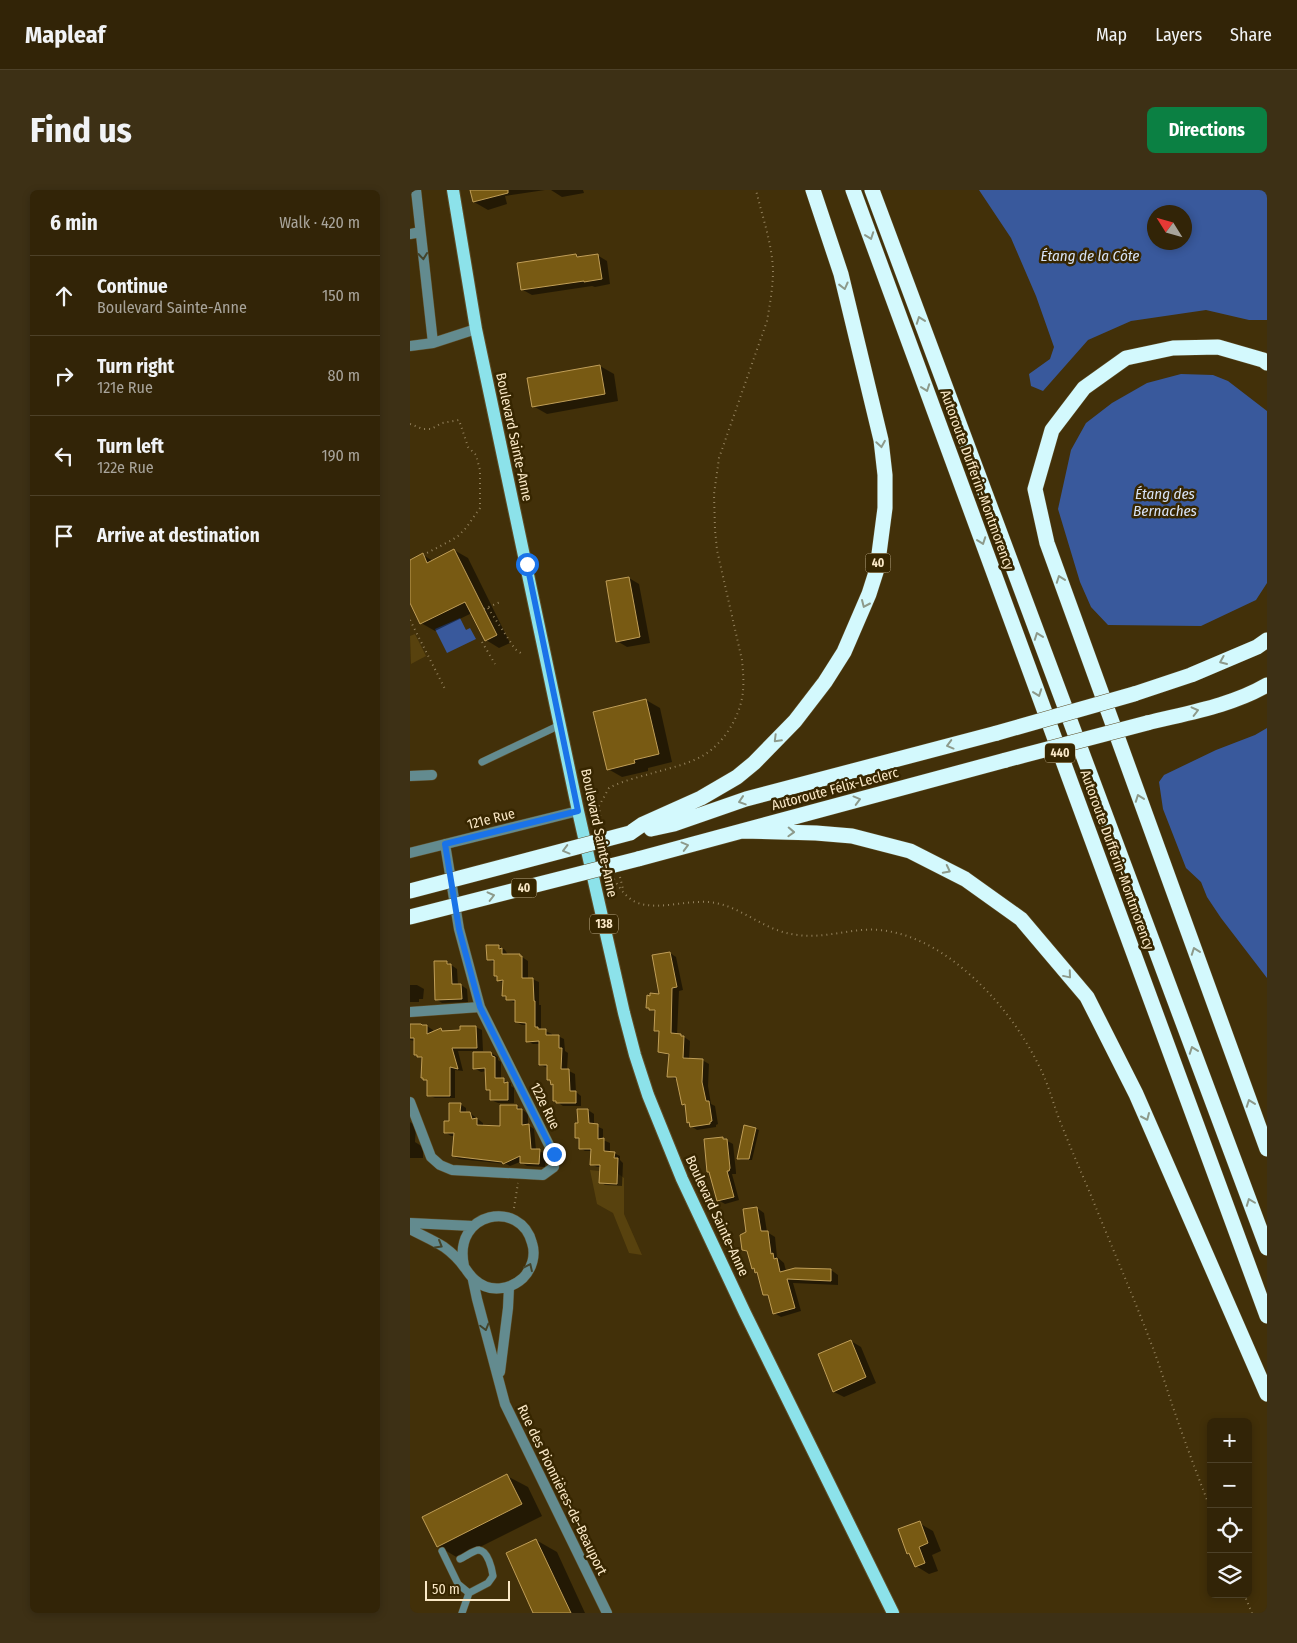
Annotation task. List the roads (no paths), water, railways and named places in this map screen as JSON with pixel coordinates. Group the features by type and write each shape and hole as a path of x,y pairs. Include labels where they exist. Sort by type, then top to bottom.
{"highway":[{"name":"40","path":"410,891 630,833 643,824 686,806 737,777 754,763 795,721 825,682 844,652 870,594 877,569 885,508 886,475 881,440 841,274 813,190"},
{"name":"Autoroute Dufferin-Montmorency","path":"853,190 1267,1316"},
{"name":"Autoroute Dufferin-Montmorency","path":"872,190 1267,1248"},
{"path":"1267,363 1263,360 1218,347 1173,348 1126,358 1084,388 1052,430 1035,489 1050,552 1267,1149"},
{"path":"630,833 674,824 746,799 997,733 1134,694 1191,675 1257,647 1267,640"},
{"name":"Autoroute Félix-Leclerc","path":"410,917 638,859 1236,700 1267,686"},
{"path":"742,830 816,832 852,836 910,851 965,879 1021,919 1088,998 1136,1094 1267,1394"}],"main road":[{"name":"Boulevard Sainte-Anne","path":"453,190 476,329 578,811 624,1013 648,1095 682,1179 737,1295 894,1613"}],"street":[{"path":"416,190 415,233 432,343"},
{"path":"410,346 432,343 476,329"},
{"path":"410,776 432,775"},
{"name":"121e Rue","path":"410,853 578,811"},
{"name":"122e Rue","path":"410,1102 431,1157 440,1165 452,1170 543,1174 554,1167 554,1154 480,1007 459,929 445,844"},
{"path":"410,1012 480,1007"},
{"path":"464,1266 461,1254 463,1241 473,1226 482,1220 502,1216 512,1219 527,1231 532,1239 534,1249 530,1268 525,1276 509,1287 500,1289 490,1288 474,1280"},
{"path":"410,1223 473,1226"},
{"name":"Rue des Pionnières-de-Beauport","path":"410,1229 444,1248 464,1266 474,1280 477,1298 506,1404 607,1613"},
{"name":"Rue des Pionnières-de-Beauport","path":"499,1378 509,1287"}],"lane":[{"path":"482,762 560,725"},
{"path":"460,1559 479,1550 482,1551 486,1554 493,1576 491,1580 469,1593 462,1613"},
{"path":"442,1551 458,1584 469,1593"}],"water":[{"name":"Étang de la Côte","path":"979,190 1267,190 1267,320 1249,320 1206,310 1131,321 1088,340 1043,391 1031,386 1029,374 1050,359 1054,347 1036,296 1011,238"},
{"name":"Étang des Bernaches","path":"1181,374 1213,375 1228,381 1267,411 1267,583 1256,600 1201,626 1108,625 1091,607 1080,582 1058,509 1071,450 1086,423 1112,403 1147,383"},
{"path":"460,618 466,630 470,628 476,639 447,653 435,629"},
{"path":"1267,728 1267,978 1221,918 1207,897 1201,882 1186,868 1163,809 1159,782 1164,775"}]}
